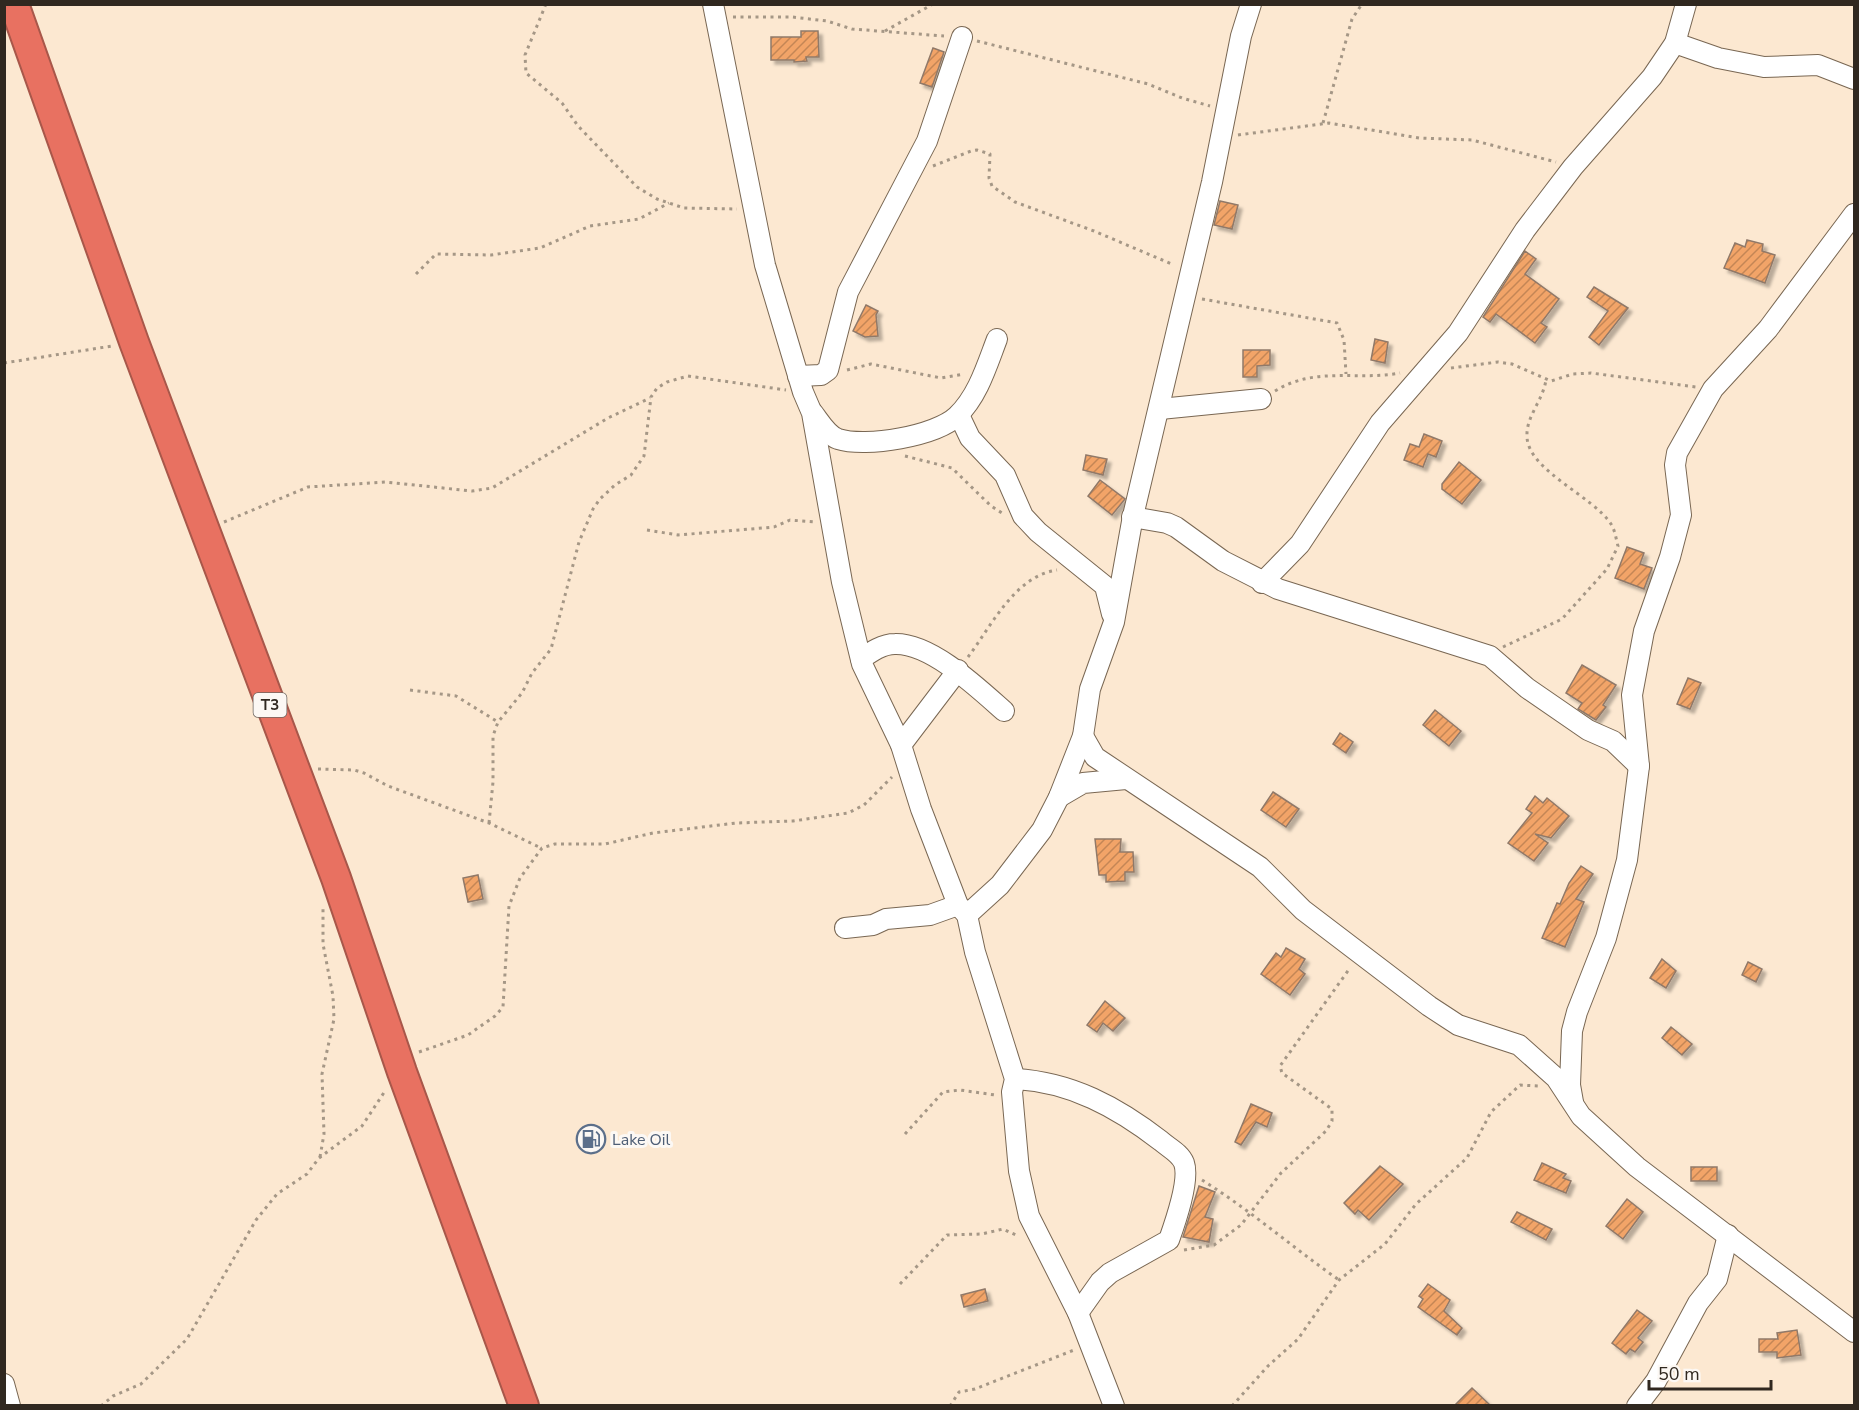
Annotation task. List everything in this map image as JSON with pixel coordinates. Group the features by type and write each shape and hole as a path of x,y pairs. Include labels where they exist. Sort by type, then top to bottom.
{"highway":[{"name":"T3","path":"14,4 134,342 336,878 402,1072 524,1406"}],"street":[{"path":"713,4 756,208 765,265 800,384 812,413 842,582 861,659 903,753 921,809 963,910 1013,1085 1020,1181 1029,1215 1078,1313 1114,1406"},
{"path":"845,928 873,925 886,919 963,910 1000,885 1029,849 1059,797 1083,736 1090,689 1114,622 1132,517 1160,409 1221,137 1241,36 1251,4"},
{"path":"1262,583 1300,544 1380,423 1458,333 1525,230 1573,167 1646,83 1675,43 1686,4"},
{"path":"800,384 828,370 848,292 927,141 962,37"},
{"path":"1675,43 1718,58 1764,67 1818,65 1854,79"},
{"path":"1568,1096 1572,1031 1617,899 1627,860 1639,766 1632,694 1644,631 1671,557 1681,515 1675,465 1677,453 1713,388 1768,329 1854,214"},
{"path":"812,413 836,438 873,444 946,424 959,415 976,392 998,339"},
{"path":"1160,409 1261,399"},
{"path":"959,415 970,438 1005,475 1023,516 1038,532 1105,586 1114,622"},
{"path":"1132,517 1167,522 1176,526 1223,561 1262,583 1490,656 1527,687 1588,730 1612,741 1639,766"},
{"path":"861,659 879,647 893,644 907,645 958,670 1004,711"},
{"path":"903,753 958,670"},
{"path":"1083,736 1095,757 1260,867 1303,910 1429,1006 1458,1025 1519,1045 1543,1064 1581,1116 1637,1167 1854,1332"},
{"path":"1059,797 1083,783 1126,779"},
{"path":"1013,1085 1084,1093 1101,1101 1149,1132 1177,1154 1183,1163 1185,1173 1178,1213 1169,1240 1110,1273 1100,1282 1078,1313"},
{"path":"1637,1406 1656,1380 1698,1303 1717,1279 1728,1235"},
{"path":"4,1384 10,1406"}],"path":[{"path":"546,4 525,55 526,73 562,103 578,126 637,187 684,208 756,208"},
{"path":"884,32 933,4"},
{"path":"1323,123 1352,19 1362,4"},
{"path":"1221,137 1323,123 1419,138 1472,140 1524,152 1573,167"},
{"path":"909,176 977,150 990,154 988,178 992,186 1015,202 1095,231 1191,272"},
{"path":"416,273 436,254 491,255 540,248 590,226 639,219 669,203"},
{"path":"1185,296 1337,323 1344,340 1346,374"},
{"path":"4,363 134,342"},
{"path":"1261,399 1299,379 1346,374 1386,376 1428,368 1460,368 1505,363 1527,369 1551,381 1574,374 1591,374 1713,388"},
{"path":"821,375 871,364 941,378 986,368"},
{"path":"489,823 493,782 492,747 498,722 522,693 532,673 551,649 579,542 593,509 615,485 632,475 644,456 651,397 657,388 667,382 688,376 753,387 800,384"},
{"path":"1490,656 1514,640 1562,619 1607,569 1618,546 1611,524 1593,504 1537,460 1527,441 1526,432 1545,392 1546,379"},
{"path":"206,529 308,487 385,482 472,491 492,489 608,418 651,397"},
{"path":"889,440 897,453 908,458 952,468 991,506 1010,517"},
{"path":"647,530 678,536 774,527 790,520 832,523"},
{"path":"958,670 1016,592 1031,578 1043,572 1082,566"},
{"path":"410,690 456,696 498,722"},
{"path":"101,1406 113,1396 141,1384 187,1339 256,1220 277,1194 307,1174 319,1158 362,1126 386,1089 421,1050 451,1043 468,1035 495,1016 503,1007 509,906 520,878 542,849 555,844 605,844 665,832 736,823 793,821 848,813 864,805 903,753"},
{"path":"296,775 315,769 354,770 388,786 489,823 542,849"},
{"path":"319,1158 324,1134 321,1074 334,1019 333,996 323,944 323,904 336,878"},
{"path":"1164,1244 1178,1250 1214,1245 1252,1213 1281,1173 1317,1140 1332,1121 1332,1109 1282,1073 1280,1066 1361,952"},
{"path":"905,1134 943,1092 960,1090 996,1095 1013,1085"},
{"path":"1232,1406 1268,1366 1298,1339 1339,1280 1385,1244 1416,1204 1467,1158 1484,1122 1507,1095 1520,1085 1568,1096"},
{"path":"1183,1163 1197,1177 1252,1213 1276,1236 1339,1280"},
{"path":"900,1284 947,1235 982,1234 1004,1229 1024,1238 1040,1236"},
{"path":"950,1406 959,1392 975,1389 1050,1362 1088,1341"}],"building":[{"path":"801,31 818,31 819,57 806,57 807,61 794,62 794,60 771,60 771,37 801,37"},
{"path":"933,48 944,52 932,87 920,83"},
{"path":"1220,201 1238,205 1232,229 1214,225"},
{"path":"1747,240 1763,244 1762,251 1775,255 1765,283 1724,268 1735,243 1745,247"},
{"path":"1525,251 1536,259 1525,274 1559,299 1541,323 1547,327 1535,343 1496,314 1490,322 1483,317"},
{"path":"1594,287 1628,308 1599,345 1589,337 1608,311 1587,297"},
{"path":"866,305 878,311 876,315 878,336 865,337 853,331"},
{"path":"1375,339 1388,342 1385,363 1371,360"},
{"path":"1243,350 1270,350 1270,365 1257,366 1257,377 1243,377"},
{"path":"1424,434 1442,441 1436,457 1428,454 1423,467 1404,460 1410,444 1419,447"},
{"path":"1086,455 1107,459 1103,475 1083,470"},
{"path":"1459,462 1481,480 1462,504 1442,489 1442,484"},
{"path":"1100,480 1125,499 1112,515 1088,496"},
{"path":"1627,547 1644,553 1640,564 1652,568 1644,589 1615,578"},
{"path":"1582,665 1616,685 1603,705 1606,707 1596,720 1578,709 1582,703 1566,693"},
{"path":"1688,678 1701,683 1690,709 1677,704"},
{"path":"1435,710 1461,731 1449,746 1423,725"},
{"path":"1340,733 1353,742 1346,753 1333,744"},
{"path":"1273,792 1299,809 1286,827 1261,810"},
{"path":"1535,796 1543,803 1547,798 1569,816 1551,838 1535,834 1548,843 1534,861 1508,843 1532,813 1526,809"},
{"path":"1095,839 1121,839 1120,852 1133,852 1134,872 1125,872 1125,881 1106,882 1106,875 1099,875"},
{"path":"1581,866 1593,874 1576,899 1584,902 1565,947 1542,938 1557,903 1560,904 1569,883"},
{"path":"478,875 483,899 468,902 463,878"},
{"path":"1286,948 1305,959 1299,969 1305,974 1290,995 1261,974 1276,953 1281,957"},
{"path":"1662,959 1676,971 1666,988 1650,978"},
{"path":"1748,962 1762,969 1756,982 1742,975"},
{"path":"1105,1001 1125,1018 1113,1031 1103,1023 1097,1032 1087,1025"},
{"path":"1671,1027 1692,1044 1682,1055 1662,1038"},
{"path":"1251,1104 1272,1113 1267,1127 1256,1122 1241,1145 1235,1142"},
{"path":"1542,1163 1566,1174 1563,1178 1571,1181 1566,1193 1534,1180"},
{"path":"1380,1166 1403,1184 1369,1220 1358,1210 1355,1214 1344,1203"},
{"path":"1691,1167 1717,1167 1717,1181 1691,1181"},
{"path":"1199,1186 1215,1192 1205,1217 1213,1219 1209,1242 1183,1237"},
{"path":"1627,1199 1643,1212 1623,1239 1606,1226"},
{"path":"1517,1212 1552,1229 1546,1240 1511,1222"},
{"path":"1428,1284 1450,1300 1444,1311 1462,1328 1457,1335 1418,1307 1423,1299 1419,1296"},
{"path":"985,1289 988,1301 964,1307 961,1295"},
{"path":"1637,1310 1652,1321 1638,1338 1643,1342 1635,1352 1630,1349 1626,1354 1612,1343"},
{"path":"1797,1330 1801,1355 1777,1358 1777,1352 1759,1352 1759,1339 1778,1339 1777,1333"},
{"path":"1472,1388 1491,1406 1454,1406"}],"place":[{"name":"Lake Oil","path":"591,1139"}]}
